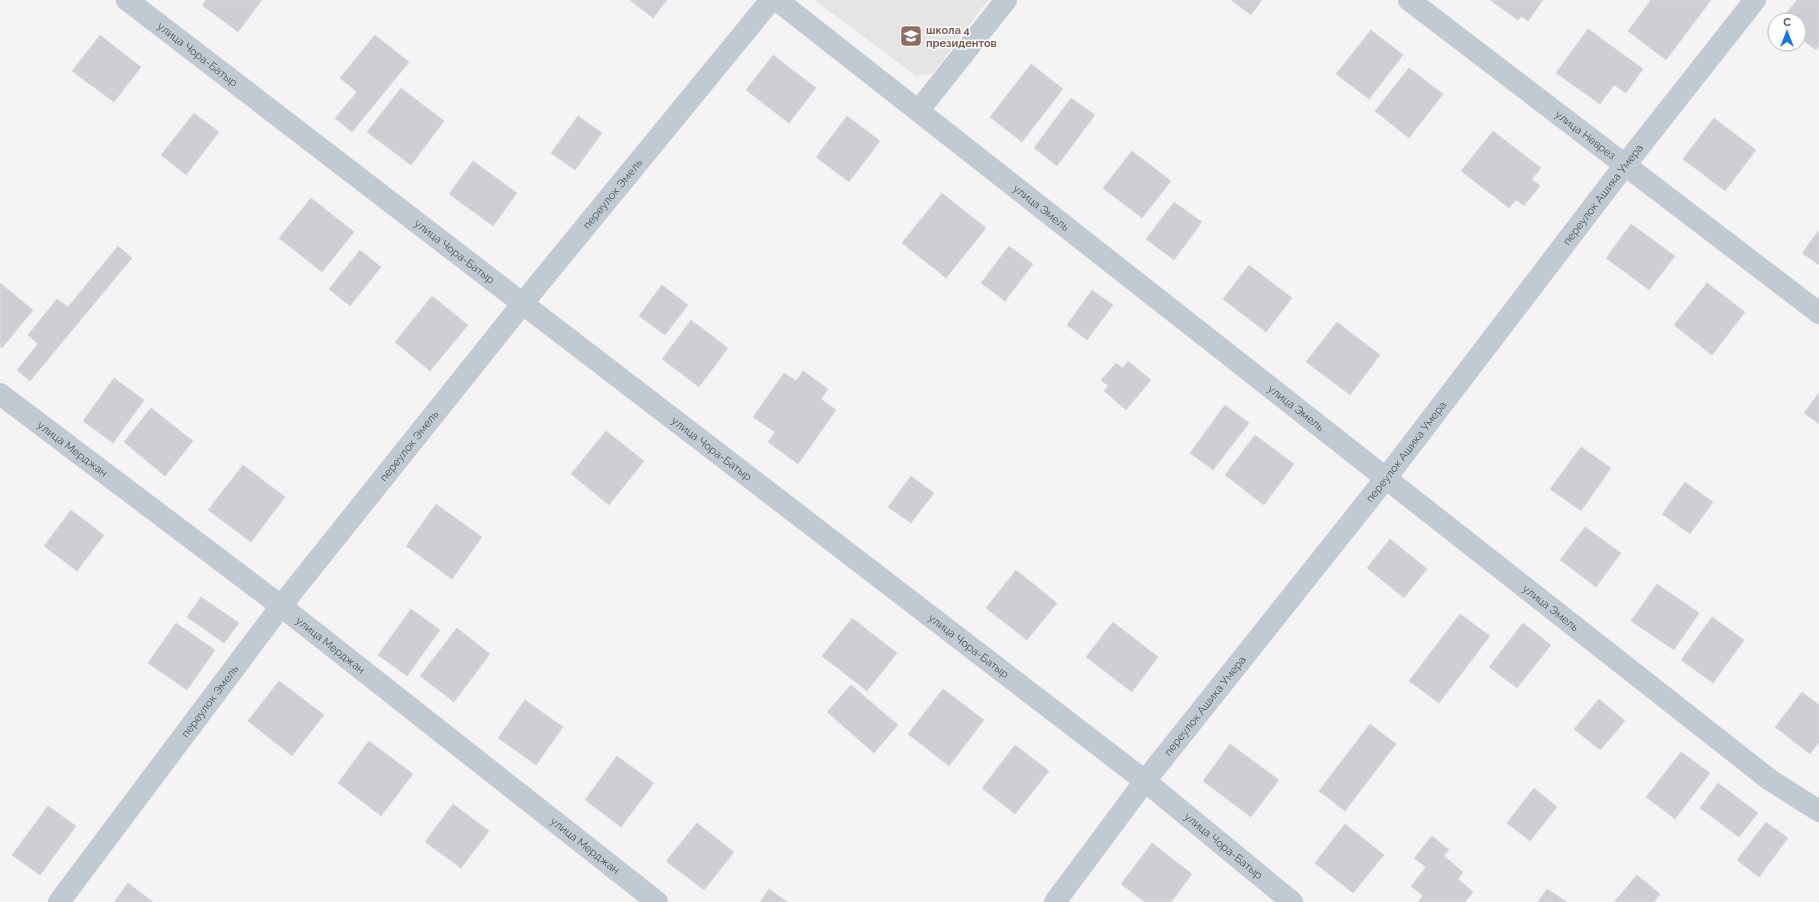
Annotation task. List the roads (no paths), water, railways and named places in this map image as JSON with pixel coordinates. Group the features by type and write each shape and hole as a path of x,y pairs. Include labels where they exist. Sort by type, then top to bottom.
{"street":[{"name":"улица Чора-Батыр","path":"127,0 524,303 1145,781 1292,902"},
{"name":"переулок Эмель","path":"59,902 281,606 770,0"},
{"name":"улица Эмель","path":"777,0 1770,780 1819,811"},
{"path":"918,110 1006,0"},
{"name":"улица Неврез","path":"1409,0 1819,313"},
{"name":"переулок Ашика Умера","path":"1055,902 1145,781 1386,478 1625,165 1755,0"},
{"name":"улица Мерджан","path":"0,394 281,606 657,902"}],"place":[{"name":"школа 4 президентов","path":"911,36"}]}
